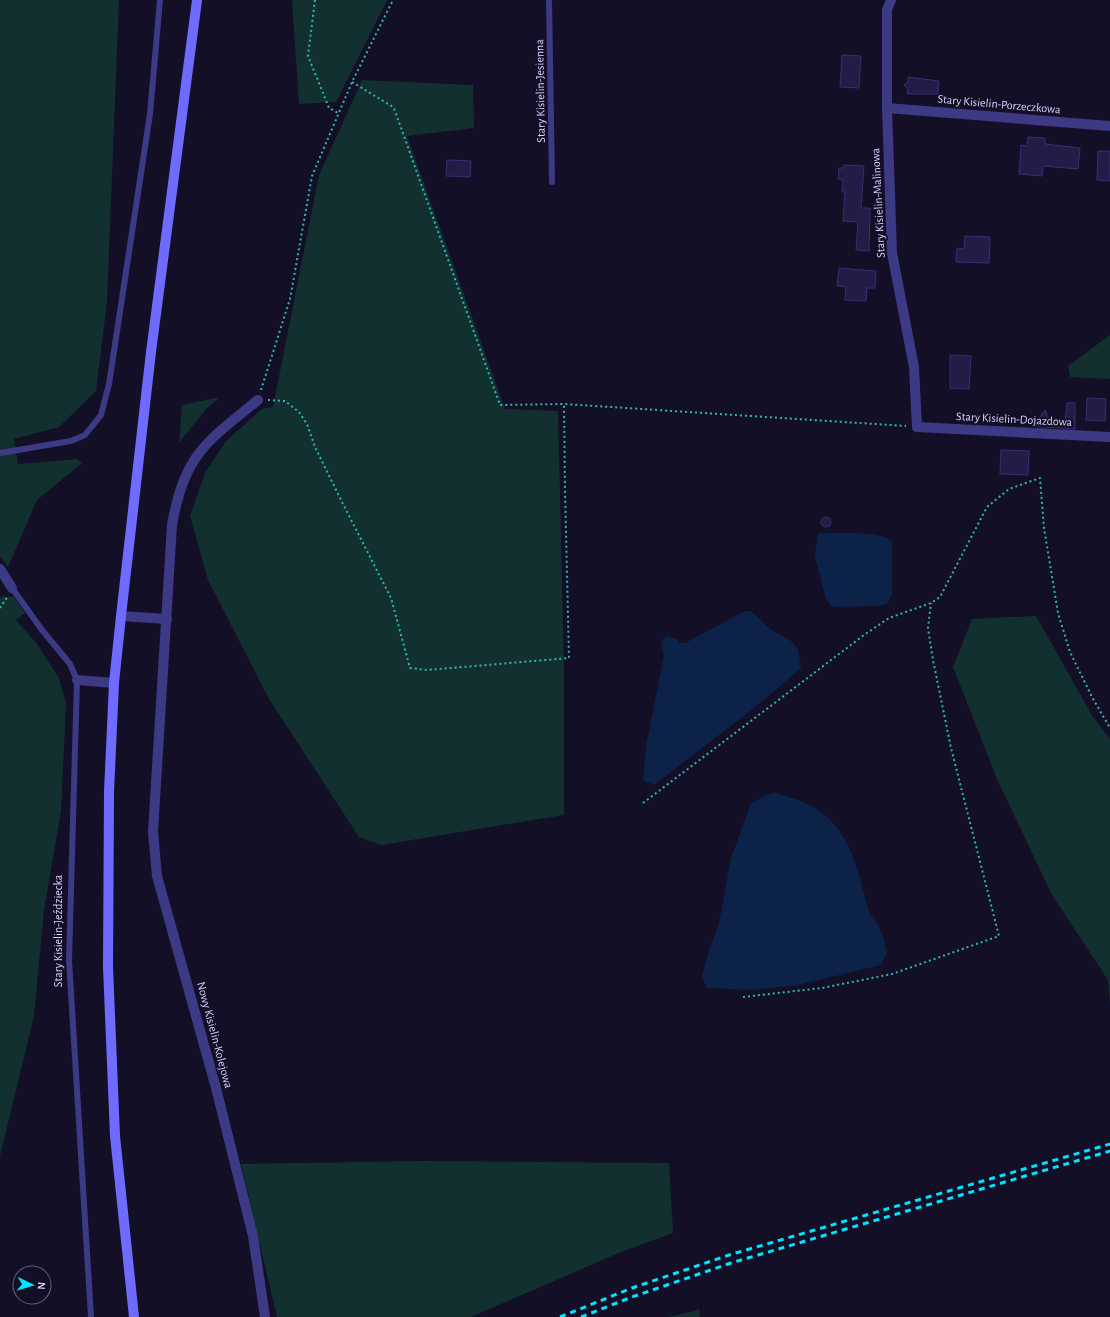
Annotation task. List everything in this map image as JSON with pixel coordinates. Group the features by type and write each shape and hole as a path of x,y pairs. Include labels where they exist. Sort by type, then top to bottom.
{"main road":[{"path":"134,1317 115,1136 108,967 109,792 114,683 120,616 151,352 197,0"}],"street":[{"name":"Stary Kisielin-Malinowa","path":"891,0 887,10 887,108 892,253 914,367 917,427"},
{"name":"Stary Kisielin-Porzeczkowa","path":"887,108 1110,126"},
{"name":"Nowy Kisielin-Kolejowa","path":"258,400 209,440 193,460 182,482 176,503 172,525 159,759 153,832 157,876 216,1088 251,1228 265,1317"},
{"name":"Stary Kisielin-Dojazdowa","path":"917,427 1110,437"},
{"name":"Stary Kisielin-Jeździecka","path":"0,569 12,588"},
{"path":"120,616 167,619"},
{"path":"77,680 114,683"}],"lane":[{"path":"0,453 71,441 85,435 101,415 109,384 150,114 160,0"},
{"name":"Stary Kisielin-Jesienna","path":"549,0 552,182"},
{"name":"Stary Kisielin-Jeździecka","path":"12,588 42,630 70,664 77,680 69,960 91,1317"}],"path":[{"path":"315,0 308,56 329,108 338,113"},
{"path":"393,0 352,82 312,176 290,299 258,400 285,402 298,412 307,424 339,497 391,598 410,668 427,670 570,658 564,404"},
{"path":"352,82 393,107 395,111 500,404 564,404 917,427"},
{"path":"643,803 870,631 889,618 931,603 940,597 988,507 1009,489 1040,478 1044,528 1058,613 1070,652 1092,697 1110,728"},
{"path":"743,997 822,988 892,974 999,936 951,748 933,660 928,628 931,603"}],"green space":[{"path":"0,0 119,0 107,302 96,391 59,427 14,439 18,464 77,459 82,463 37,500 8,567 0,556"},
{"path":"292,0 387,0 336,102 299,104"},
{"path":"362,80 473,85 474,128 407,136 505,409 558,411 564,665 564,815 381,845 359,837 269,699 208,580 190,516 205,473 226,441 262,409 273,407 319,175"},
{"path":"1110,335 1110,379 1070,377 1068,366"},
{"path":"220,397 206,409 179,443 182,405"},
{"path":"2,596 14,597 25,613 16,620 37,644 59,678 66,703 61,811 44,910 34,1016 0,1156 0,599"},
{"path":"1036,616 1093,717 1110,739 1110,1005 1108,980 1052,895 997,779 953,667 972,619"},
{"path":"425,1161 669,1163 673,1233 621,1252 471,1317 277,1317 241,1164"},
{"path":"699,1308 700,1317 668,1317 694,1311"}],"water":[{"path":"818,533 857,533 877,535 892,541 892,595 887,604 878,606 832,607 826,599 815,557"},
{"path":"745,611 751,611 771,630 790,640 798,649 801,668 758,705 654,785 643,780 646,745 664,656 661,641 667,636 677,639 680,643 685,643"},
{"path":"773,792 808,804 830,820 839,831 853,857 870,915 877,923 883,937 887,953 881,965 798,985 753,990 707,988 702,977 719,923 731,858 751,803"}],"building":[{"path":"842,55 861,56 859,88 840,87"},
{"path":"908,77 939,81 938,94 907,94 908,89 904,85 908,82"},
{"path":"1028,137 1045,138 1045,144 1080,148 1078,169 1043,166 1042,176 1019,174 1021,145 1027,146"},
{"path":"1098,151 1110,151 1110,181 1097,180"},
{"path":"447,160 471,161 470,177 446,176"},
{"path":"844,165 864,166 861,208 870,208 869,251 856,250 858,222 843,221 845,192 842,192 843,180 838,179 839,168 844,168"},
{"path":"965,236 990,237 989,263 956,262 957,248 964,249"},
{"path":"839,268 876,271 875,288 867,288 866,301 845,300 846,287 837,286"},
{"path":"950,355 971,356 969,389 950,388"},
{"path":"1087,398 1106,399 1105,421 1086,420"},
{"path":"1067,403 1075,403 1075,429 1033,426 1045,410 1049,420 1065,423"},
{"path":"1001,450 1029,451 1028,475 1000,474"},
{"path":"824,517 828,517 830,518 830,526 824,527 821,524 821,520"}],"railway":[{"path":"560,1317 632,1288 729,1255 1110,1144"},
{"path":"581,1317 632,1297 731,1263 1110,1151"}]}
